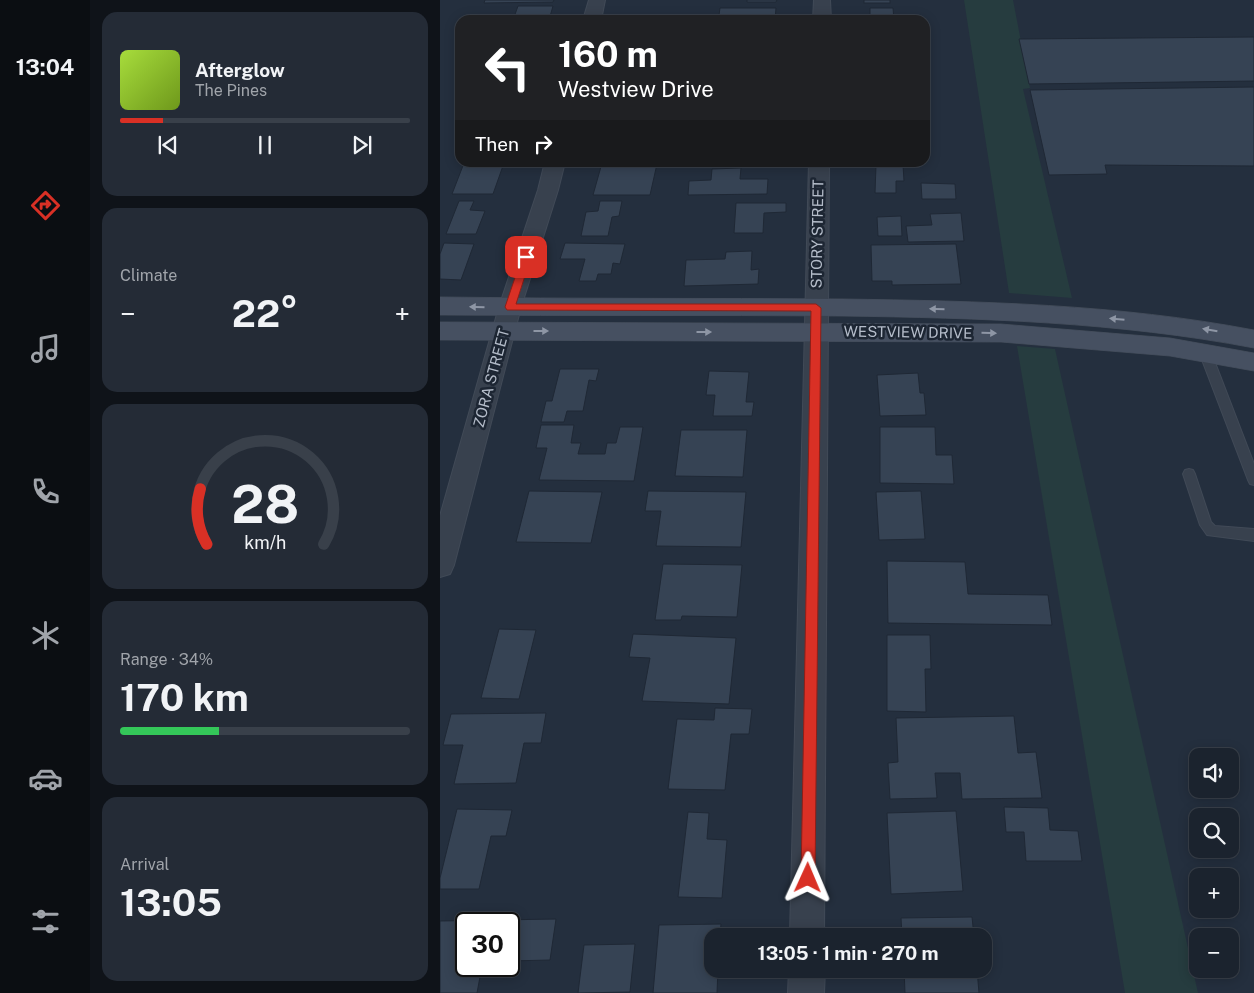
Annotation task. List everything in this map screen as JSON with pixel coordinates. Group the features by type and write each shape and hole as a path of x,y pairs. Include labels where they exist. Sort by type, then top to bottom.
{"main road":[{"name":"WESTVIEW DRIVE","path":"440,306 510,307 816,320 1170,347 1254,362"},
{"name":"WESTVIEW DRIVE","path":"440,331 504,331 816,320 1003,310 1165,324 1208,329 1254,339"}],"street":[{"path":"593,15 597,0"},
{"path":"822,0 822,15"},
{"name":"ZORA STREET","path":"440,565 510,307 554,167"},
{"name":"STORY STREET","path":"807,928 819,167"},
{"path":"806,993 807,978"}],"lane":[{"path":"1205,352 1254,480"},
{"path":"1189,474 1206,525 1212,531 1254,535"}],"green space":[{"path":"964,0 1013,0 1030,88 1023,89 1072,298 1009,293"},
{"path":"1017,346 1055,349 1189,952 1189,978 1195,978 1198,993 1125,993"}],"building":[{"path":"485,0 554,0 553,2 484,3"},
{"path":"747,0 777,0 776,2 747,2"},
{"path":"864,0 890,0 890,3 864,3"},
{"path":"518,6 553,6 550,15 515,15"},
{"path":"720,8 776,8 775,15 719,15"},
{"path":"870,8 893,8 894,15 870,15"},
{"path":"1254,37 1254,81 1029,84 1019,39"},
{"path":"1254,87 1254,166 1105,165 1107,174 1049,175 1030,90"},
{"path":"462,167 503,167 493,194 452,194"},
{"path":"601,167 656,167 650,195 593,195"},
{"path":"876,167 903,167 904,181 896,181 896,193 875,193"},
{"path":"741,168 740,179 768,179 767,194 688,195 689,181 711,180 712,169"},
{"path":"921,183 955,184 956,199 922,199"},
{"path":"459,201 474,201 470,210 485,211 476,234 446,234"},
{"path":"600,201 622,201 619,216 612,217 608,236 581,236 586,212 598,211"},
{"path":"736,203 786,203 786,212 764,213 763,233 734,233"},
{"path":"961,213 964,241 908,242 906,226 932,225 930,214"},
{"path":"901,216 902,236 878,236 877,217"},
{"path":"444,243 474,244 461,280 440,279 440,254"},
{"path":"565,243 625,244 620,264 613,263 611,274 598,274 596,281 579,281 585,259 560,259"},
{"path":"956,244 961,284 892,285 892,281 872,281 871,245"},
{"path":"752,251 751,270 759,269 758,284 684,286 686,260 725,259 726,252"},
{"path":"560,369 599,369 596,381 589,380 583,411 567,411 564,422 541,422 546,401 552,401"},
{"path":"709,371 749,372 746,402 754,402 752,416 713,416 715,395 706,395"},
{"path":"918,373 920,393 924,393 926,415 880,416 877,375"},
{"path":"541,425 574,425 571,443 581,443 578,454 605,454 607,443 616,443 620,427 643,427 634,481 539,480 547,448 536,448"},
{"path":"880,427 935,427 936,455 952,455 954,484 880,483"},
{"path":"681,430 747,430 743,477 675,476"},
{"path":"529,491 602,492 591,543 516,542"},
{"path":"648,491 746,492 741,547 656,546 661,511 645,511"},
{"path":"921,491 925,539 879,540 876,492"},
{"path":"887,561 965,562 968,594 1048,595 1052,625 888,623"},
{"path":"663,564 742,565 737,617 682,616 681,620 655,620"},
{"path":"499,629 536,630 519,699 481,698"},
{"path":"633,634 736,638 729,704 642,701 650,658 629,657"},
{"path":"887,635 930,635 931,669 925,669 926,712 887,711"},
{"path":"715,708 752,709 749,734 731,734 725,790 668,789 677,719 714,720"},
{"path":"546,713 541,743 524,743 516,783 454,784 463,745 443,745 451,714"},
{"path":"1014,716 1018,753 1036,752 1042,798 962,799 960,773 935,773 937,798 890,799 888,763 898,762 896,718"},
{"path":"1004,807 1048,808 1050,830 1078,831 1082,861 1026,861 1024,832 1006,832"},
{"path":"457,809 512,810 506,836 491,836 479,889 440,889 440,878"},
{"path":"956,811 963,891 891,894 887,813"},
{"path":"688,812 709,813 707,839 727,840 722,898 678,897"},
{"path":"972,917 973,928 902,928 901,918"},
{"path":"556,919 550,960 520,961 520,920"},
{"path":"440,921 455,921 455,977 480,977 477,993 440,993"},
{"path":"721,924 721,928 704,928 704,978 718,978 717,993 653,993 659,925"},
{"path":"635,944 630,992 578,993 584,945"},
{"path":"904,978 978,978 979,993 905,993"}],"route":[{"path":"526,257 510,307 816,308 808,878"}]}
